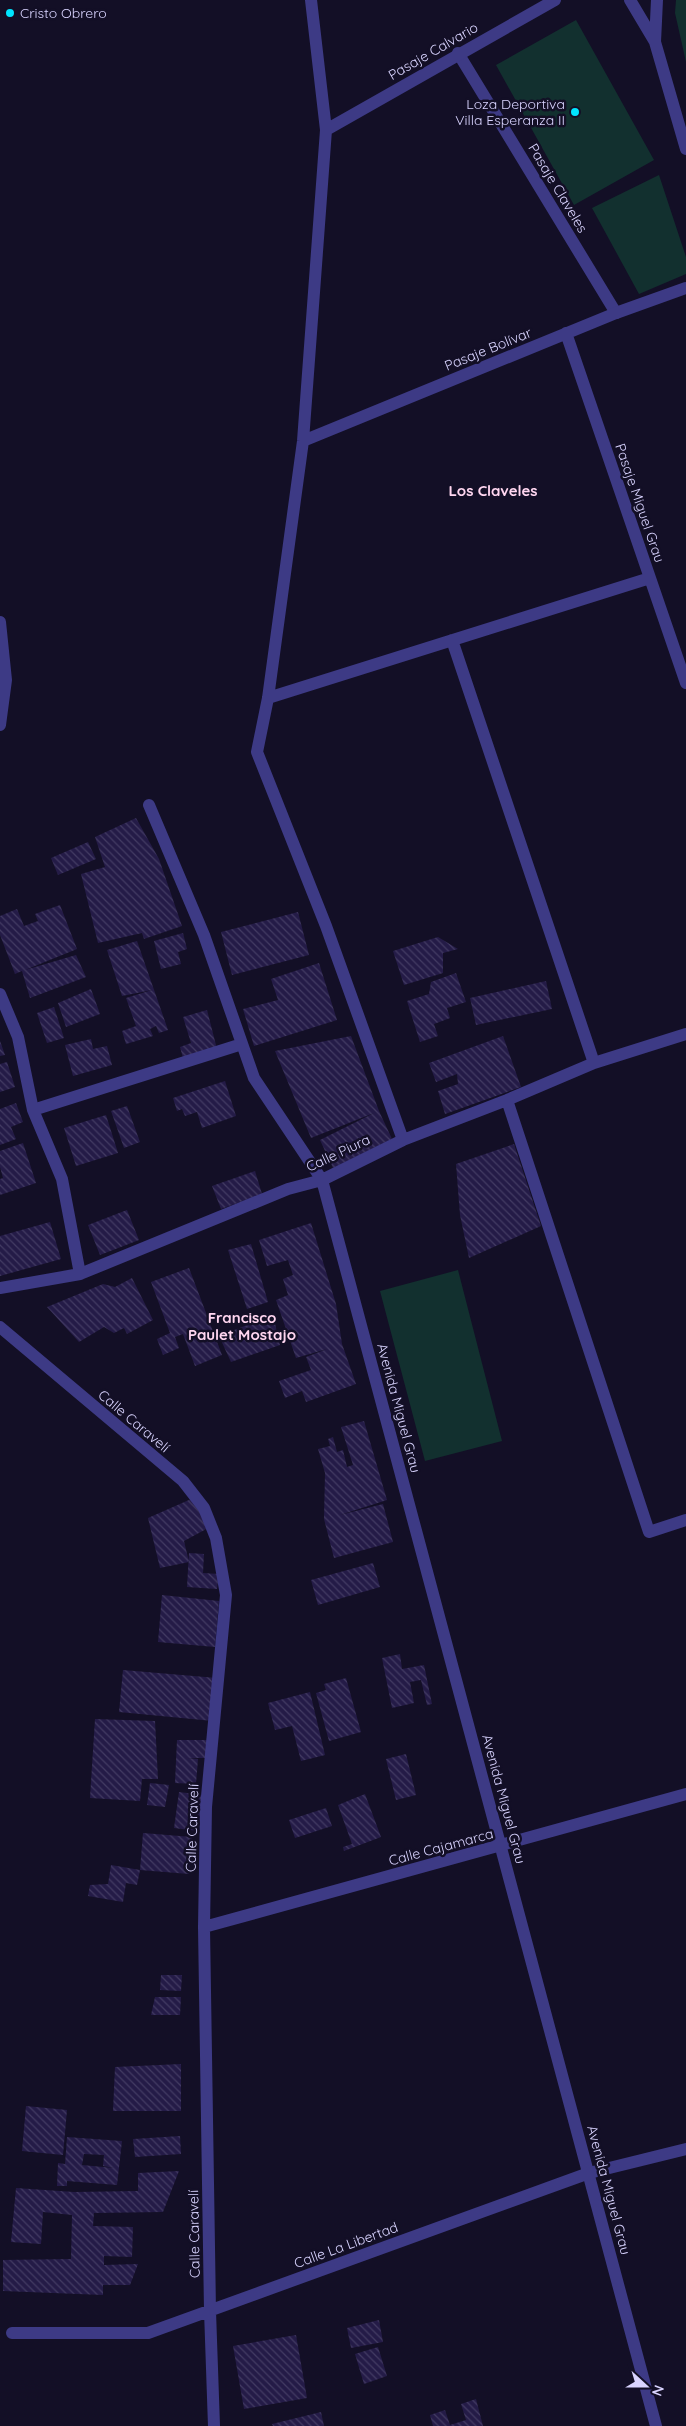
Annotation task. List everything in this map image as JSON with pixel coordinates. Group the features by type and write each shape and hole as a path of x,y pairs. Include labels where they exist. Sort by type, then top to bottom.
{"street":[{"path":"310,0 326,130 303,441 268,698 257,752 326,926 402,1140"},
{"name":"Pasaje Calvario","path":"326,130 458,53 555,0"},
{"path":"630,0 655,42 686,149"},
{"path":"655,42 657,0"},
{"name":"Pasaje Claveles","path":"458,53 616,313"},
{"name":"Pasaje Bolívar","path":"303,441 616,313 686,288"},
{"name":"Pasaje Miguel Grau","path":"566,333 686,683"},
{"path":"268,698 650,578"},
{"path":"0,622 6,680 0,725"},
{"path":"452,640 594,1063"},
{"name":"Avenida Miguel Grau","path":"149,805 204,935 254,1078 322,1180 656,2426"},
{"path":"0,994 18,1037 33,1110 62,1178 80,1274"},
{"name":"Calle Piura","path":"0,1288 80,1274 288,1190 322,1180 402,1140 508,1100 594,1063 686,1034"},
{"path":"33,1110 242,1044"},
{"path":"508,1100 649,1532 686,1520"},
{"name":"Calle Caravelí","path":"0,1327 182,1481 204,1508 216,1538 226,1596 206,1807 204,1927 210,2311 214,2426"},
{"name":"Calle Cajamarca","path":"204,1927 686,1794"},
{"name":"Calle La Libertad","path":"12,2333 148,2333 588,2172 686,2149"}],"green space":[{"path":"676,0 686,0 686,62 675,13"},
{"name":"Loza Deportiva Villa Esperanza II","path":"576,20 654,160 574,205 496,65"},
{"path":"659,175 686,257 686,274 639,294 592,208"},
{"path":"458,1270 502,1441 425,1461 380,1291"}],"building":[{"path":"136,818 159,859 182,926 144,939 142,933 98,943 81,874 105,867 95,837"},
{"path":"88,842 96,859 58,875 51,858"},
{"path":"60,905 77,949 25,970 76,955 86,977 30,998 22,971 15,974 0,935 0,916 17,909 24,926 38,921 35,914"},
{"path":"298,912 309,955 232,975 221,932"},
{"path":"183,933 187,949 178,952 181,964 161,969 154,941"},
{"path":"438,937 458,949 443,953 443,973 404,985 393,951"},
{"path":"137,941 168,1030 159,1033 156,1026 150,1029 153,1036 126,1044 122,1031 136,1026 126,998 152,990 122,996 107,950"},
{"path":"319,963 337,1020 254,1046 243,1009 278,1000 271,979"},
{"path":"456,973 466,1002 447,1008 450,1018 434,1024 438,1036 420,1042 407,1001 429,994 431,982"},
{"path":"546,981 552,1009 476,1025 470,998"},
{"path":"91,989 100,1014 66,1027 58,1003"},
{"path":"54,1007 64,1038 47,1043 37,1013"},
{"path":"207,1010 217,1049 183,1058 180,1047 191,1043 183,1017"},
{"path":"351,1036 379,1111 392,1139 333,1168 320,1140 374,1113 311,1138 275,1051"},
{"path":"503,1036 521,1087 445,1114 438,1091 458,1084 457,1074 436,1082 429,1063"},
{"path":"91,1039 93,1049 107,1046 112,1065 73,1076 65,1045"},
{"path":"0,1041 5,1055 0,1056"},
{"path":"7,1062 15,1087 0,1092 0,1064"},
{"path":"225,1081 236,1116 202,1128 197,1112 185,1116 182,1109 177,1111 173,1098"},
{"path":"16,1103 23,1122 11,1127 16,1139 0,1145 0,1109"},
{"path":"127,1106 140,1142 124,1148 111,1111"},
{"path":"106,1115 118,1153 76,1166 64,1128"},
{"path":"23,1143 36,1183 0,1195 0,1179 3,1178 0,1167 0,1151"},
{"path":"514,1144 541,1226 469,1258 460,1215 456,1164"},
{"path":"255,1171 262,1194 221,1209 212,1186"},
{"path":"127,1210 139,1240 100,1255 88,1225"},
{"path":"50,1222 61,1259 0,1276 0,1236"},
{"path":"311,1223 336,1304 342,1344 356,1384 306,1402 302,1391 285,1398 279,1381 311,1370 306,1357 327,1349 296,1358 276,1300 288,1295 283,1279 293,1275 288,1260 267,1266 259,1240"},
{"path":"251,1244 268,1302 247,1309 228,1250"},
{"path":"189,1268 222,1355 195,1366 183,1334 175,1337 179,1348 163,1355 157,1339 170,1333 151,1282"},
{"path":"132,1278 153,1320 127,1334 124,1328 114,1333 104,1327 79,1342 47,1307 103,1284 115,1287"},
{"path":"273,1315 280,1345 231,1362 219,1336"},
{"path":"364,1421 387,1500 340,1515 383,1504 393,1542 334,1558 324,1519 325,1473 318,1449 330,1446 328,1439 333,1437 337,1452 343,1450 347,1467 353,1465 341,1427"},
{"path":"198,1496 210,1527 184,1541 189,1562 160,1568 148,1518"},
{"path":"189,1553 204,1554 203,1573 219,1574 217,1589 187,1587"},
{"path":"373,1563 380,1587 318,1605 311,1580"},
{"path":"162,1595 219,1601 215,1647 158,1642"},
{"path":"400,1654 402,1669 424,1665 432,1704 427,1705 421,1680 410,1682 414,1703 392,1708 382,1658"},
{"path":"123,1670 217,1678 213,1721 119,1712"},
{"path":"346,1678 361,1732 329,1741 316,1693 326,1690 324,1684"},
{"path":"310,1692 325,1755 301,1761 292,1726 275,1730 268,1703"},
{"path":"95,1719 155,1721 158,1779 142,1779 140,1801 90,1798"},
{"path":"177,1740 207,1740 207,1758 188,1758 198,1759 196,1784 175,1783"},
{"path":"406,1754 416,1795 396,1800 386,1759"},
{"path":"150,1783 169,1785 165,1807 147,1805"},
{"path":"179,1792 203,1795 198,1831 174,1828"},
{"path":"365,1794 381,1837 344,1851 343,1847 352,1844 338,1805"},
{"path":"326,1808 332,1826 295,1838 289,1820"},
{"path":"143,1833 192,1837 189,1874 140,1870"},
{"path":"111,1865 140,1870 137,1885 126,1883 123,1902 88,1896 90,1885 108,1884"},
{"path":"161,1975 182,1975 181,1991 160,1990"},
{"path":"155,1997 181,1997 180,2015 151,2015"},
{"path":"181,2064 181,2111 113,2111 115,2067"},
{"path":"26,2106 67,2110 63,2155 22,2151"},
{"path":"180,2136 181,2154 135,2157 133,2139"},
{"path":"67,2137 122,2141 117,2185 67,2181 67,2186 57,2186 58,2163 65,2164","holes":["84,2154 104,2155 103,2166 114,2168 82,2165"]},
{"path":"179,2171 163,2212 94,2213 93,2226 133,2227 132,2257 104,2256 104,2265 138,2264 130,2285 103,2285 103,2295 3,2291 3,2260 71,2259 72,2215 43,2212 41,2244 11,2242 16,2188 74,2192 138,2191 138,2173"},
{"path":"379,2320 383,2342 351,2348 347,2328"},
{"path":"296,2335 307,2398 244,2409 233,2346"},
{"path":"378,2347 387,2376 364,2384 355,2354"},
{"path":"476,2399 483,2426 433,2426 430,2415 445,2410 450,2425 466,2420 461,2404"},
{"path":"321,2412 324,2426 273,2426 272,2424"}],"place":[{"name":"Cristo Obrero","path":"10,13"},
{"name":"Loza Deportiva Villa Esperanza II","path":"575,112"}],"district":[{"name":"Los Claveles","path":"493,491"},
{"name":"Francisco Paulet Mostajo","path":"242,1326"}]}
